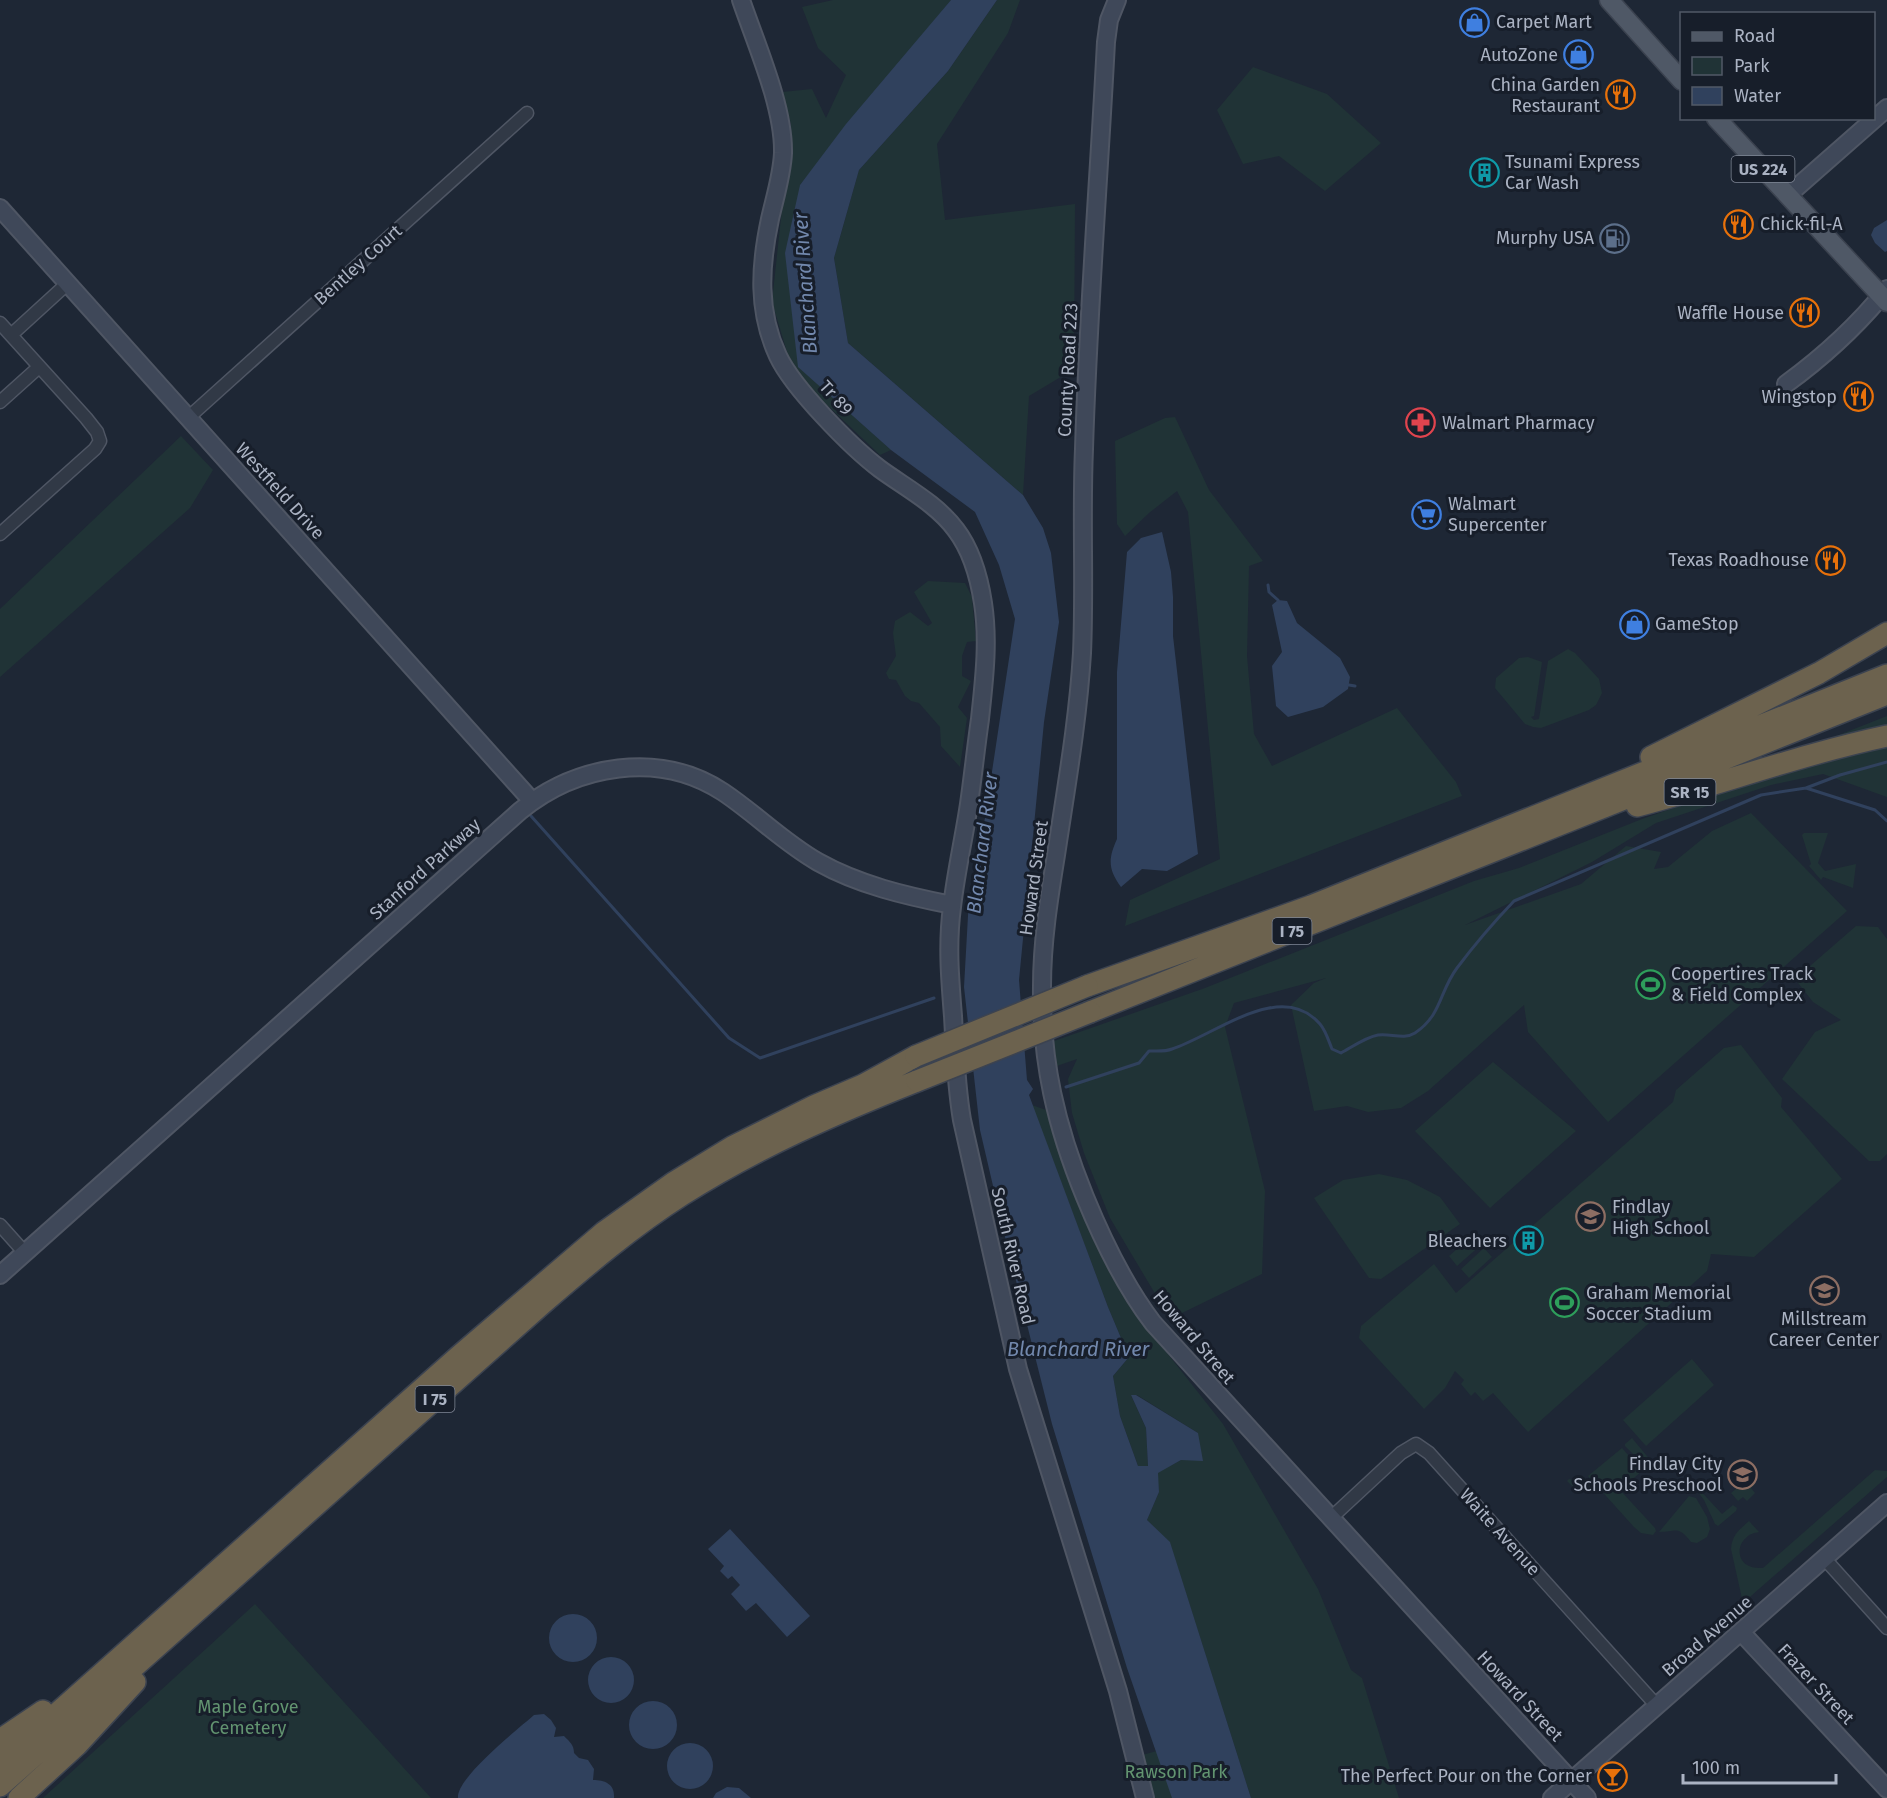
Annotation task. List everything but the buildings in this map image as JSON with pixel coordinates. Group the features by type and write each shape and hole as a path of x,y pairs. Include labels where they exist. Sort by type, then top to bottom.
{"highway":[{"name":"SR 15","path":"1541,814 1726,717 1819,673 1887,633"},
{"name":"I 75","path":"0,1764 563,1266 623,1218 673,1183 732,1147 814,1106 863,1085 916,1056 1087,986 1311,906 1887,675"},
{"name":"I 75","path":"0,1786 542,1304 642,1223 706,1180 765,1147 824,1119 1887,694"},
{"name":"SR 15","path":"1494,850 1544,839 1610,813 1699,790 1832,748 1887,736"},
{"path":"19,1798 77,1745 198,1611"},
{"path":"0,1740 69,1694 127,1644 167,1616"}],"main road":[{"path":"1609,0 1680,79"},
{"name":"US 224","path":"1718,120 1885,296"}],"street":[{"name":"Tr 89","path":"741,0 777,107 782,130 783,153 780,176 764,251 761,281 765,320 780,360 807,396 861,453 946,518 960,536 974,561 983,601 986,649 984,687 972,780"},
{"name":"County Road 223","path":"1072,744 1082,652 1084,449 1106,42 1109,20 1117,0"},
{"path":"1875,119 1887,108"},
{"name":"Bentley Court","path":"189,417 528,113"},
{"path":"1788,195 1873,120"},
{"name":"Westfield Drive","path":"0,208 532,801"},
{"path":"11,335 68,283"},
{"path":"1786,384 1808,368 1885,296"},
{"path":"0,323 86,418 100,438 95,449 0,534"},
{"path":"0,402 39,367"},
{"name":"Howard Street","path":"1072,744 1047,908 1041,986 1051,1093 1060,1131 1093,1219 1124,1280 1149,1318 1204,1381 1332,1517 1587,1798"},
{"name":"Stanford Parkway","path":"0,1275 532,801 558,785 603,770 641,767 680,773 723,792 783,840 820,863 886,890 952,905"},
{"name":"South River Road","path":"972,780 949,938 949,976 957,1089 962,1120 1018,1369 1118,1691 1145,1798"},
{"path":"0,1225 25,1253"},
{"name":"Waite Avenue","path":"1332,1517 1401,1453 1416,1444 1429,1453 1657,1706"},
{"name":"Broad Avenue","path":"1552,1798 1887,1503"},
{"path":"1824,1558 1887,1628"},
{"name":"Frazer Street","path":"1741,1632 1887,1789"}],"green space":[{"path":"833,0 951,0 800,185 799,367 891,450 880,455 809,388 790,362 772,302 791,124 782,92 812,89 826,118 846,75 818,48 802,7"},
{"path":"997,0 1020,0 1008,33 937,144 945,220 1075,204 1074,369 1029,396 1023,495 848,343 834,258 859,170 948,71"},
{"path":"1253,67 1327,94 1381,143 1325,191 1279,156 1243,164 1217,110"},
{"path":"1175,417 1209,490 1263,561 1249,566 1247,656 1254,734 1272,766 1397,708 1456,782 1462,796 1125,926 1130,900 1220,859 1188,512 1177,491 1125,536 1117,524 1115,441 1165,418"},
{"path":"181,436 213,470 190,508 0,677 0,609"},
{"path":"928,581 965,583 972,597 976,641 967,642 962,656 962,676 971,681 958,707 967,718 960,767 941,746 940,727 919,703 905,696 896,680 889,679 886,673 896,656 893,633 895,621 910,612 928,626 932,623 914,592"},
{"path":"1568,649 1575,653 1599,679 1602,693 1596,705 1589,710 1541,728 1525,724 1495,688 1496,678 1519,658 1528,657 1542,662 1534,716 1531,717 1534,720 1539,719 1548,661"},
{"path":"1887,716 1887,726 1826,745 1826,740"},
{"path":"1887,743 1887,797 1823,774 1771,785 1656,823 1592,862 1465,925 1581,884 1626,846 1661,852 1654,869 1668,867 1712,831 1751,813 1847,911 1608,1122 1528,1032 1524,1005 1428,1091 1401,1108 1368,1112 1347,1106 1314,1111 1291,1005 1314,983 1326,978 1234,1003 1225,1027 1265,1191 1262,1274 1180,1314 1172,1309 1166,1312 1110,1218 1084,1153 1072,1113 1068,1079 1077,1059 1054,1067 1054,1041 1205,988 1474,881 1519,868 1642,819 1765,776"},
{"path":"1804,833 1828,833 1818,863 1825,871 1856,864 1853,888 1823,877 1821,880 1809,866 1811,864 1802,835"},
{"path":"1856,926 1878,927 1887,939 1887,1154 1880,1161 1869,1161 1782,1079 1815,1032 1841,1020 1813,1002 1795,979"},
{"path":"1741,1045 1782,1098 1781,1107 1842,1179 1754,1257 1711,1254 1707,1271 1528,1432 1493,1393 1483,1401 1475,1392 1471,1396 1461,1384 1464,1380 1455,1371 1445,1388 1424,1409 1359,1338 1361,1326 1434,1264 1456,1293 1673,1102 1676,1090 1724,1048"},
{"path":"1493,1062 1576,1131 1490,1208 1415,1131"},
{"path":"1032,1105 1046,1110 1078,1202 1126,1301 1223,1424 1318,1589 1351,1670 1362,1678 1399,1798 1251,1798 1170,1543 1147,1520 1159,1492 1157,1473 1181,1460 1198,1433 1137,1395 1131,1395 1146,1428 1148,1466 1138,1466 1120,1416 1113,1376 1129,1357"},
{"path":"1379,1174 1407,1180 1440,1197 1460,1224 1381,1279 1369,1278 1314,1198 1343,1180"},
{"path":"1473,1235 1482,1244 1457,1266 1449,1256"},
{"path":"1484,1248 1492,1257 1469,1278 1461,1269"},
{"path":"1692,1359 1714,1385 1646,1446 1623,1420"},
{"path":"1632,1438 1651,1461 1645,1466 1625,1446"},
{"path":"1622,1448 1642,1471 1620,1490 1655,1528 1653,1535 1641,1533 1634,1527 1588,1476"},
{"path":"1875,1470 1887,1471 1887,1477 1743,1603 1731,1549 1734,1536 1739,1530 1749,1521 1759,1532 1743,1541 1740,1557 1745,1564 1763,1568"},
{"path":"1579,1476 1583,1476 1596,1491 1578,1492 1567,1481 1569,1479 1577,1481"},
{"path":"1749,1478 1755,1484 1751,1488 1755,1493 1747,1501 1743,1497 1738,1501 1731,1493"},
{"path":"1696,1486 1722,1514 1733,1505 1737,1508 1736,1511 1718,1526 1695,1488"},
{"path":"1689,1496 1696,1498 1707,1517 1710,1529 1707,1537 1697,1543 1691,1542 1680,1531 1659,1532"},
{"name":"Maple Grove Cemetery","path":"255,1604 431,1798 43,1798"},
{"name":"Rawson Park","path":"1193,1741 1213,1798 1143,1798 1135,1757"}],"water":[{"name":"Blanchard River","path":"951,0 997,0 948,71 859,170 834,258 848,343 1023,495 1043,528 1051,553 1059,622 1044,722 1019,980 1027,1080 1033,1089 1029,1095 1129,1357 1113,1376 1120,1416 1138,1466 1148,1466 1146,1428 1131,1395 1136,1395 1198,1433 1203,1461 1181,1460 1158,1473 1159,1492 1147,1520 1170,1542 1251,1798 1172,1798 1127,1668 1052,1424 980,1130 964,987 969,898 985,818 1015,619 999,565 975,512 891,450 798,367 785,253 800,185 846,124"},
{"path":"1887,220 1887,251 1885,252 1875,243 1871,235 1874,228"},
{"path":"1162,532 1171,572 1173,636 1198,854 1167,871 1142,869 1121,887 1114,875 1111,858 1117,839 1117,672 1127,552 1141,538"},
{"path":"1278,600 1287,601 1297,623 1340,658 1350,677 1348,689 1323,707 1288,717 1276,706 1272,666 1282,652 1272,605"},
{"path":"730,1529 810,1616 787,1637 756,1603 746,1611 731,1594 740,1585 732,1576 728,1579 720,1571 724,1566 708,1549"},
{"path":"573,1614 590,1621 597,1638 590,1655 573,1662 556,1655 549,1638 556,1621"},
{"path":"611,1657 620,1658 627,1664 633,1671 633,1689 627,1696 620,1702 611,1703 602,1702 595,1696 589,1689 588,1680 589,1671 595,1664 602,1658"},
{"path":"648,1701 658,1701 670,1708 677,1720 677,1730 670,1742 658,1749 648,1749 633,1738 629,1730 629,1720 640,1705"},
{"path":"544,1714 556,1728 554,1737 564,1736 579,1758 588,1760 594,1769 593,1780 611,1786 614,1798 458,1798 460,1789 467,1779 489,1755 534,1715"},
{"path":"690,1743 706,1750 713,1766 706,1782 690,1789 674,1782 667,1766 674,1750"},
{"path":"727,1787 739,1788 751,1798 713,1798 716,1793"}],"waterway":[{"path":"1268,585 1269,592 1278,600"},
{"path":"1349,685 1355,686"},
{"path":"1806,788 1840,775 1887,762"},
{"path":"1066,1087 1139,1063 1149,1051 1172,1049 1227,1023 1267,1008 1286,1007 1304,1012 1320,1024 1332,1049 1341,1053 1373,1036 1411,1035 1430,1019 1457,968 1514,901 1761,795 1806,788 1875,810 1887,821"},
{"path":"531,816 729,1038 760,1058 934,998"}],"place":[{"name":"Carpet Mart","path":"1475,22"},
{"name":"AutoZone","path":"1579,55"},
{"name":"China Garden Restaurant","path":"1621,95"},
{"name":"Tsunami Express Car Wash","path":"1484,172"},
{"name":"Chick-fil-A","path":"1739,224"},
{"name":"Murphy USA","path":"1615,238"},
{"name":"Waffle House","path":"1805,313"},
{"name":"Wingstop","path":"1858,397"},
{"name":"Walmart Pharmacy","path":"1421,423"},
{"name":"Walmart Supercenter","path":"1427,514"},
{"name":"Texas Roadhouse","path":"1830,560"},
{"name":"GameStop","path":"1634,624"},
{"name":"Coopertires Track & Field Complex","path":"1650,984"},
{"name":"Findlay High School","path":"1591,1217"},
{"name":"Bleachers","path":"1528,1241"},
{"name":"Millstream Career Center","path":"1824,1290"},
{"name":"Graham Memorial Soccer Stadium","path":"1565,1303"},
{"name":"Findlay City Schools Preschool","path":"1743,1474"},
{"name":"The Perfect Pour on the Corner","path":"1613,1776"}]}
